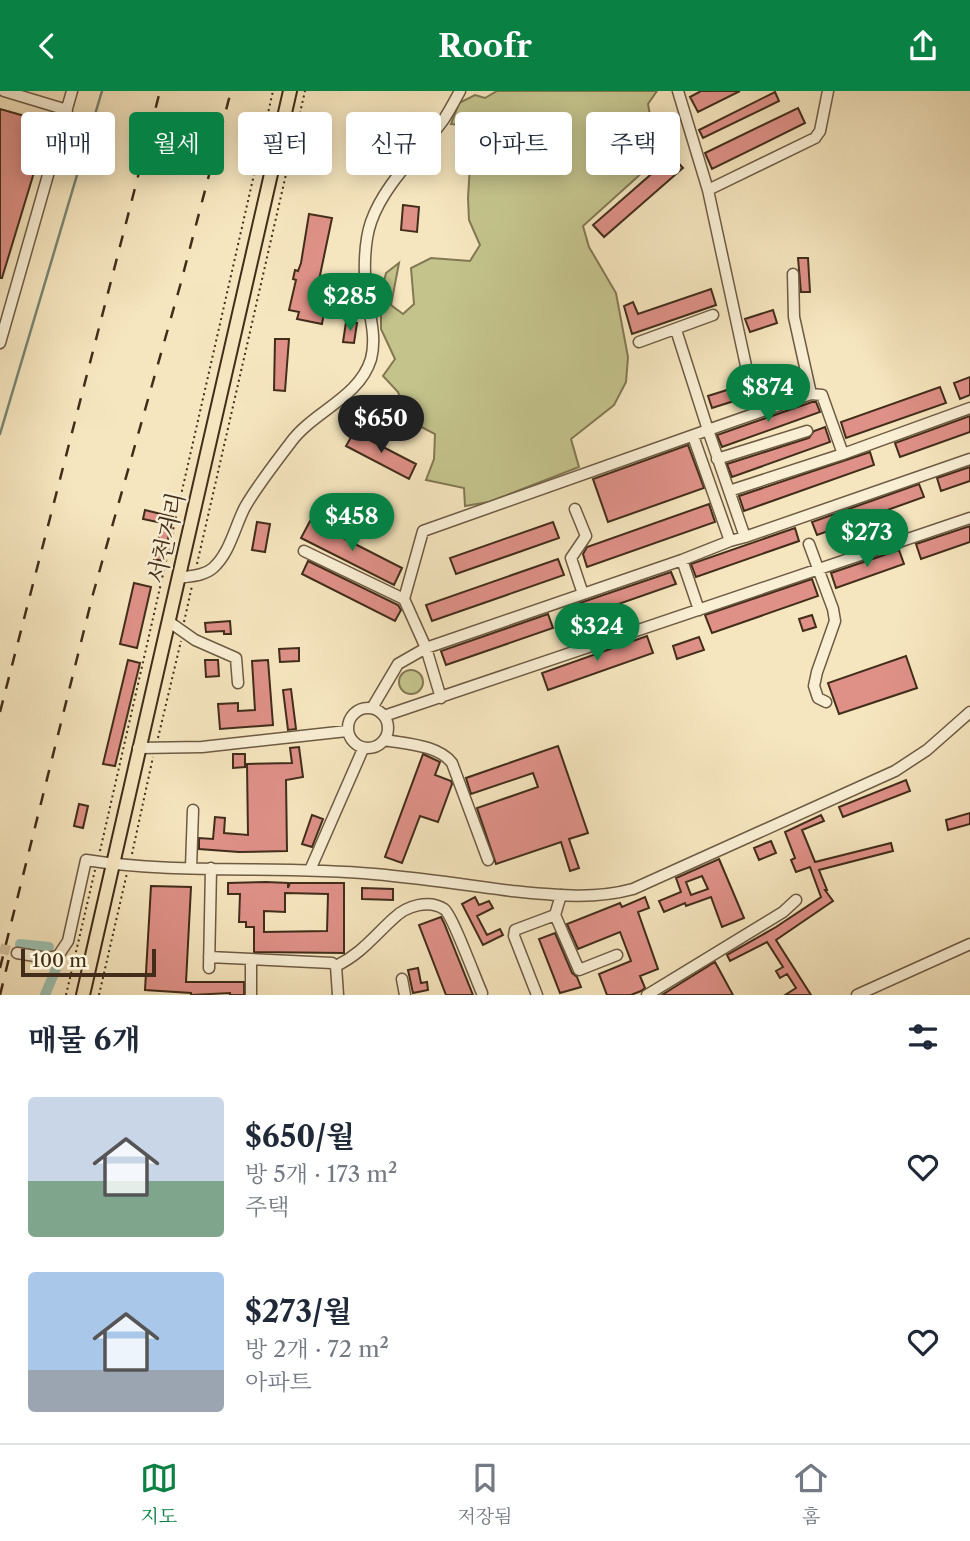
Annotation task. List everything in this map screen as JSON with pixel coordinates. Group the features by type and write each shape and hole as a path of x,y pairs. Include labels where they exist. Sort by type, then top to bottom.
{"main road":[{"name":"서천거리","path":"83,995 290,91"}],"street":[{"path":"4,91 67,110"},
{"path":"0,343 72,91"},
{"path":"178,578 206,573 217,564 228,547 247,504 293,439 310,422 356,387 364,375 373,348 366,290 368,233 371,221 406,164 446,117 460,91"},
{"path":"678,91 708,190 756,412"},
{"path":"708,190 815,138 820,131 828,91"},
{"path":"793,274 794,317 811,394"},
{"path":"639,342 713,315"},
{"path":"676,330 745,537"},
{"path":"441,698 426,648 404,599 423,531 811,394 822,395 843,454"},
{"path":"729,491 843,454 970,408"},
{"path":"718,459 807,431"},
{"path":"693,436 730,541"},
{"path":"372,708 398,664 426,648 970,459"},
{"path":"575,509 586,536 571,558 583,594"},
{"path":"384,716 970,518"},
{"path":"809,544 835,621 814,686 818,698 826,702"},
{"path":"304,551 404,599"},
{"path":"682,560 699,610"},
{"path":"168,621 195,640 236,657 238,683"},
{"path":"372,708 384,716 389,726 385,740 376,748 363,749 352,743 347,731 349,718 359,709 372,708"},
{"path":"17,953 47,958 58,956 68,940 86,860 130,865 376,874 561,895 589,897 614,894 633,889 895,771 927,750 970,712"},
{"path":"138,748 293,739 347,731"},
{"path":"385,740 435,750 446,755 452,763 488,860"},
{"path":"310,870 363,749"},
{"path":"191,867 193,810"},
{"path":"211,868 209,962 251,959 324,961 336,966"},
{"path":"561,895 555,915 579,970 617,955"},
{"path":"647,995 783,912 796,900"},
{"path":"336,966 359,954 405,909 433,905 448,913 482,993"},
{"path":"537,995 514,936 515,930 555,915"},
{"path":"857,995 970,944"},
{"path":"251,959 251,995"},
{"path":"336,966 338,995"},
{"path":"402,979 405,995"}],"path":[{"path":"66,995 273,91"},
{"path":"99,995 305,91"}],"shaded area":[{"path":"497,91 657,91 648,104 649,112 586,112 586,175 639,175 583,226 589,247 616,293 628,357 626,382 614,405 571,439 579,467 489,502 465,506 464,488 426,480 434,459 435,434 410,421 398,392 383,376 395,359 381,329 381,293 386,273 399,263 391,305 403,314 414,304 411,268 431,258 470,261 480,245 469,220 469,175 572,175 572,112 456,112 459,103 475,95 485,98"},
{"path":"411,670 420,673 423,682 420,691 411,694 402,691 399,682 402,673"}],"building":[{"path":"701,91 740,91 698,112 690,97"},
{"path":"775,92 779,101 703,138 699,130"},
{"path":"798,108 805,123 712,169 705,153"},
{"path":"0,109 21,115 21,175 33,175 0,278"},
{"path":"650,175 675,175 604,237 593,225"},
{"path":"403,205 419,207 417,232 401,230"},
{"path":"309,214 332,218 314,304 325,307 322,324 297,319 299,312 289,310 296,280 293,279 295,270 298,271 301,263"},
{"path":"798,258 808,258 810,292 801,292"},
{"path":"711,289 716,305 632,334 624,306 633,302 638,314"},
{"path":"773,310 777,323 750,332 745,319"},
{"path":"346,322 357,323 354,343 343,342"},
{"path":"275,339 289,339 285,391 274,390"},
{"path":"970,377 970,395 960,399 954,383"},
{"path":"940,387 946,403 846,438 841,422"},
{"path":"730,389 734,401 712,408 708,396"},
{"path":"816,402 820,412 722,447 717,435"},
{"path":"970,416 970,432 900,457 895,443"},
{"path":"825,427 830,442 732,477 727,464 809,438 814,431"},
{"path":"354,432 416,464 409,479 346,446"},
{"path":"688,445 704,488 608,522 593,479"},
{"path":"870,452 874,465 744,511 739,496"},
{"path":"970,467 970,481 941,491 937,478"},
{"path":"919,484 924,497 817,535 812,522"},
{"path":"709,504 715,522 587,567 583,554 587,547"},
{"path":"145,510 173,517 163,561 154,559 162,523 143,519"},
{"path":"310,521 402,568 394,585 301,538"},
{"path":"257,522 270,524 265,552 252,550"},
{"path":"553,522 559,538 456,574 450,558"},
{"path":"970,526 970,542 921,559 916,544"},
{"path":"795,528 799,541 696,577 691,564"},
{"path":"899,550 904,564 836,588 831,573"},
{"path":"558,559 564,575 432,621 426,605"},
{"path":"308,561 398,605 401,610 395,621 302,574"},
{"path":"671,572 676,584 570,621 565,608"},
{"path":"812,579 818,596 712,633 705,615"},
{"path":"134,583 151,587 137,648 120,644"},
{"path":"548,614 553,628 446,665 441,651"},
{"path":"812,615 816,627 803,631 799,619"},
{"path":"230,621 231,634 224,634 224,631 206,632 205,623"},
{"path":"647,636 653,653 548,690 542,673"},
{"path":"699,637 704,650 677,659 673,646"},
{"path":"299,648 299,661 280,662 279,649"},
{"path":"906,656 917,688 839,714 828,683"},
{"path":"128,660 140,663 115,766 103,764"},
{"path":"205,660 218,660 219,676 206,677"},
{"path":"268,660 273,725 220,729 218,704 238,703 238,711 255,710 252,661"},
{"path":"291,689 296,729 288,730 283,690"},
{"path":"558,746 588,833 569,839 579,868 570,871 561,842 496,864 477,808 538,787 533,773 471,794 466,778"},
{"path":"299,747 303,777 286,780 287,851 199,849 199,838 213,839 215,817 225,818 224,833 248,835 247,764 292,763 290,748"},
{"path":"233,754 245,754 245,767 233,768"},
{"path":"423,754 440,762 435,775 451,781 452,784 438,822 420,816 402,863 385,857"},
{"path":"906,780 910,791 843,817 839,807"},
{"path":"79,804 88,806 83,828 74,826"},
{"path":"970,813 970,824 948,830 946,820"},
{"path":"312,815 323,819 312,847 302,844"},
{"path":"821,815 824,821 802,830 815,862 891,843 893,851 819,870 825,890 833,901 776,940 811,995 785,995 796,988 787,974 780,978 776,971 783,967 767,942 730,961 727,955 821,897 810,867 796,872 791,860 795,858 785,832"},
{"path":"771,841 776,853 759,860 754,848"},
{"path":"719,859 744,918 722,927 711,897 686,906 685,903 664,912 659,901 681,892 676,878","holes":["702,876 708,889 691,895 686,882"]},
{"path":"228,883 288,883 288,888 290,883 344,883 344,953 254,952 254,927 246,927 246,922 239,922 240,894 228,894","holes":["285,893 328,894 327,931 264,932 264,911 285,912"]},
{"path":"151,886 191,887 186,982 244,982 244,995 191,995 145,990"},
{"path":"362,888 393,889 393,900 362,899"},
{"path":"475,897 479,905 489,901 493,908 477,916 487,935 500,929 503,935 483,945 462,904"},
{"path":"645,897 649,908 638,912 658,969 640,976 645,988 641,991 631,995 607,995 599,974 631,961 620,932 578,949 567,924 620,903 622,907"},
{"path":"441,917 473,995 446,995 419,925"},
{"path":"555,933 581,987 560,993 539,939"},
{"path":"715,962 733,995 662,995 673,988"},
{"path":"418,968 421,983 427,982 428,990 413,993 408,970"}],"waterway":[{"path":"0,434 102,91"},
{"path":"20,944 49,947"},
{"path":"45,995 58,964"}],"tunnel":[{"path":"0,948 17,953"}],"railway":[{"path":"0,712 160,91"},
{"path":"0,968 93,594 180,286 231,91"},
{"path":"0,995 9,958"}]}
